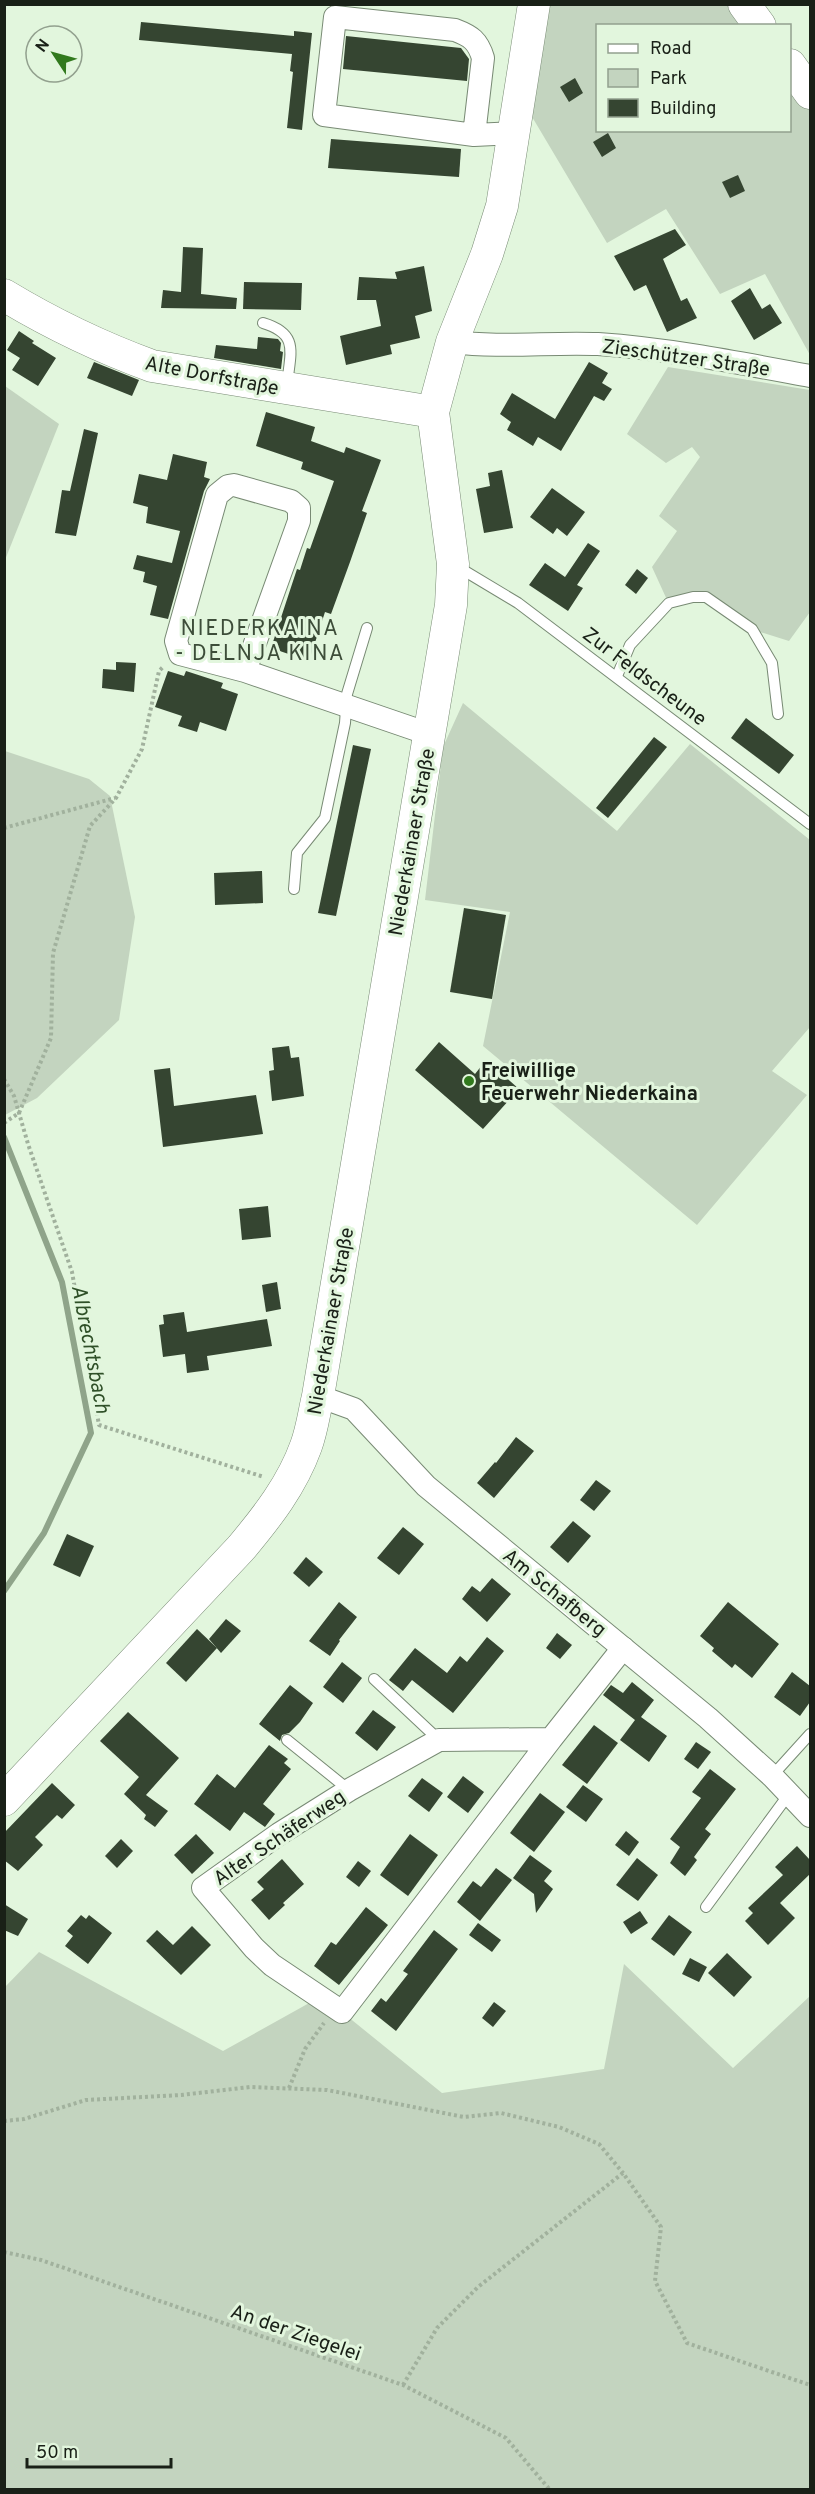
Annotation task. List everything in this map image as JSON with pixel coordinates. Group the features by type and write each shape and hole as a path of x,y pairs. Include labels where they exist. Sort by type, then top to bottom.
{"street":[{"name":"Niederkainaer Straße","path":"4,1800 241,1548 274,1508 306,1446 318,1396 450,605 453,564 433,412 452,342 487,254 502,206 534,4"},
{"path":"744,4 759,24"},
{"path":"474,135 483,58 480,46 470,35 455,30 335,17 324,115 474,135 515,132"},
{"path":"791,68 810,93"},
{"name":"Alte Dorfstraße","path":"4,296 38,316 111,351 152,366 433,412"},
{"name":"Zieschützer Straße","path":"452,342 482,345 598,344 668,350 810,375"},
{"path":"180,654 176,641 217,495 228,486 234,485 291,501 299,508 299,522 245,671"},
{"name":"Niederkainaer Straße","path":"180,654 245,671 429,734"},
{"name":"Am Schafberg","path":"318,1396 354,1409 426,1486 708,1718 772,1776 810,1816"},
{"path":"336,2007 342,2012 623,1648"},
{"name":"Alter Schäferweg","path":"336,2007 272,1965 254,1948 203,1888 279,1834 349,1790 439,1740 551,1739"}],"lane":[{"path":"263,323 279,328 288,336 291,345 287,389"},
{"name":"Zur Feldscheune","path":"453,564 518,603 810,824"},
{"path":"617,676 630,645 669,603 693,597 706,597 752,629 772,663 778,714"},
{"path":"294,889 297,853 325,818 345,723 347,694 367,628"},
{"path":"374,1679 439,1740"},
{"path":"772,1776 810,1734"},
{"path":"287,1740 349,1790"},
{"path":"705,1906 789,1794"}],"path":[{"path":"6,1122 19,1113 51,1038 53,953 90,826 116,798 142,749 159,671 180,654"},
{"path":"4,828 116,798"},
{"path":"4,1079 14,1096 72,1272 99,1425 288,1484"},
{"path":"289,2088 305,2049 336,2007"},
{"path":"4,2121 24,2119 86,2100 181,2095 250,2087 327,2090 464,2117 501,2113 559,2127 599,2144 661,2227 655,2282 687,2343 810,2385"},
{"path":"403,2385 437,2328 478,2287 623,2174"},
{"name":"An der Ziegelei","path":"4,2252 41,2260 403,2385 506,2438 550,2490"}],"green space":[{"path":"549,5 732,5 746,24 596,24 596,132 791,132 791,84 810,111 810,355 765,274 720,294 666,209 607,243 528,110"},
{"path":"668,367 810,390 810,612 789,641 754,630 705,595 668,602 652,567 677,531 659,516 700,457 692,447 666,463 627,434"},
{"path":"5,386 59,424 5,560"},
{"path":"463,703 617,831 690,744 810,840 810,1027 772,1071 807,1095 697,1225 483,1046 510,912 425,900 443,747"},
{"path":"5,751 89,779 110,796 135,917 119,1020 37,1098 5,1115"},
{"path":"39,1952 223,2051 320,1997 342,2012 442,2093 604,2069 624,1964 733,2068 810,1996 810,2489 5,2489 4,1988"}],"building":[{"path":"141,22 294,36 294,31 312,33 302,130 287,128 293,72 290,71 292,54 139,40"},
{"path":"346,36 461,48 469,59 467,81 343,69"},
{"path":"575,78 583,93 569,102 560,87"},
{"path":"608,133 616,148 602,157 593,142"},
{"path":"331,139 461,149 459,177 328,168"},
{"path":"738,175 745,191 730,198 722,182"},
{"path":"675,229 686,245 663,259 681,301 687,298 697,318 667,332 646,285 634,291 614,256"},
{"path":"183,247 203,248 201,294 237,298 236,309 161,308 163,290 181,292"},
{"path":"424,266 432,311 415,316 420,338 390,345 392,354 346,365 340,336 381,326 376,300 357,300 359,277 397,279 395,272"},
{"path":"244,282 302,283 301,310 243,309"},
{"path":"750,288 762,309 770,304 782,323 754,340 731,301"},
{"path":"19,331 34,341 32,343 56,358 38,386 12,370 20,358 7,350"},
{"path":"258,337 278,339 281,343 280,351 283,352 281,369 214,358 216,345 257,349"},
{"path":"94,362 139,380 132,396 87,378"},
{"path":"589,362 608,373 602,383 612,389 604,401 594,396 561,451 538,437 533,446 507,430 511,422 500,414 512,393 555,419"},
{"path":"266,412 315,427 311,441 344,453 346,447 381,460 362,511 367,513 350,562 331,614 325,612 309,661 271,648 297,569 300,570 307,548 310,549 334,481 301,469 303,462 256,446"},
{"path":"84,429 98,433 76,536 55,533 62,490 70,491"},
{"path":"173,454 207,462 204,477 210,479 204,491 168,619 150,615 157,586 143,582 145,572 133,569 137,555 172,563 180,531 146,523 148,507 133,503 139,474 167,480"},
{"path":"502,470 513,528 484,533 476,489 490,486 488,473"},
{"path":"552,488 585,512 567,536 557,528 553,534 530,517"},
{"path":"588,543 600,551 577,585 583,588 568,611 529,585 545,563 565,577"},
{"path":"637,569 648,578 636,594 625,585"},
{"path":"116,662 136,663 134,692 102,688 103,669 116,670"},
{"path":"168,671 184,676 186,671 223,683 221,688 238,694 226,731 200,722 197,732 178,726 182,716 155,707"},
{"path":"746,718 794,755 779,774 731,738"},
{"path":"654,737 667,747 608,818 596,808"},
{"path":"353,745 371,749 336,916 318,913"},
{"path":"262,871 263,903 215,905 214,873"},
{"path":"464,908 506,915 492,999 450,992"},
{"name":"Freiwillige Feuerwehr Niederkaina","path":"439,1042 475,1074 486,1060 519,1089 483,1129 415,1070"},
{"path":"289,1046 291,1058 299,1057 304,1096 272,1101 269,1071 274,1070 272,1048"},
{"path":"170,1068 174,1106 256,1095 263,1134 163,1147 154,1070"},
{"path":"268,1206 271,1237 242,1240 239,1209"},
{"path":"277,1282 281,1309 266,1312 262,1285"},
{"path":"184,1312 187,1332 267,1319 272,1346 207,1356 209,1370 187,1373 185,1354 163,1357 159,1325 164,1324 163,1315"},
{"path":"516,1437 534,1451 494,1498 477,1483"},
{"path":"596,1480 611,1491 594,1511 580,1500"},
{"path":"573,1521 591,1536 568,1563 550,1547"},
{"path":"403,1527 424,1544 399,1575 377,1558"},
{"path":"67,1534 94,1546 80,1577 53,1565"},
{"path":"306,1557 323,1572 309,1587 293,1573"},
{"path":"492,1578 511,1594 487,1622 462,1599 472,1586 480,1592"},
{"path":"339,1602 357,1617 330,1656 309,1641"},
{"path":"728,1602 779,1644 752,1678 735,1664 732,1668 712,1651 714,1648 700,1636"},
{"path":"226,1619 241,1631 221,1653 209,1639"},
{"path":"197,1629 217,1648 186,1682 166,1663"},
{"path":"557,1633 572,1645 560,1659 546,1648"},
{"path":"487,1637 504,1651 453,1713 412,1680 403,1691 389,1680 415,1648 447,1673 460,1656 467,1662"},
{"path":"342,1662 362,1678 343,1703 323,1687"},
{"path":"792,1672 810,1686 810,1702 800,1716 774,1697"},
{"path":"632,1682 654,1700 641,1717 667,1736 649,1762 620,1740 635,1720 603,1695 611,1685 623,1693"},
{"path":"290,1685 313,1703 300,1722 289,1733 282,1735 280,1741 259,1724"},
{"path":"373,1710 396,1727 377,1751 355,1733"},
{"path":"128,1712 179,1758 146,1795 168,1811 155,1827 144,1819 146,1815 124,1794 139,1777 100,1741"},
{"path":"594,1725 618,1743 587,1784 562,1765"},
{"path":"696,1742 711,1752 698,1769 684,1759"},
{"path":"269,1745 288,1759 284,1763 291,1769 263,1804 275,1814 265,1827 244,1812 230,1831 194,1804 217,1774 235,1788"},
{"path":"710,1769 736,1789 705,1829 711,1834 694,1857 697,1860 685,1876 670,1863 680,1847 670,1839 701,1798 692,1792"},
{"path":"463,1776 484,1792 468,1813 447,1797"},
{"path":"422,1778 443,1793 429,1812 408,1796"},
{"path":"52,1783 75,1805 62,1819 57,1815 35,1837 43,1845 18,1871 4,1860 4,1833"},
{"path":"583,1785 603,1799 586,1822 566,1807"},
{"path":"540,1793 565,1812 534,1852 510,1833"},
{"path":"626,1831 639,1842 629,1856 615,1845"},
{"path":"196,1834 214,1853 192,1874 174,1855"},
{"path":"410,1834 438,1855 408,1896 380,1875"},
{"path":"121,1839 133,1851 117,1868 105,1856"},
{"path":"797,1846 810,1860 810,1874 780,1903 795,1918 768,1945 745,1921 753,1913 748,1908 783,1875 775,1867"},
{"path":"530,1855 552,1871 544,1881 553,1889 536,1913 534,1894 513,1878"},
{"path":"637,1858 658,1875 638,1901 616,1885"},
{"path":"282,1859 304,1884 283,1903 285,1905 269,1920 251,1900 264,1889 257,1882"},
{"path":"358,1861 371,1871 359,1887 346,1877"},
{"path":"496,1868 512,1880 480,1921 457,1902 473,1881 481,1887"},
{"path":"4,1904 28,1919 18,1936 4,1930"},
{"path":"366,1907 388,1925 339,1985 314,1966 331,1942 336,1945"},
{"path":"640,1911 648,1923 631,1934 623,1922"},
{"path":"81,1915 86,1919 89,1915 112,1933 88,1964 65,1946 73,1936 67,1931"},
{"path":"669,1915 692,1932 674,1956 651,1939"},
{"path":"478,1923 501,1940 492,1952 469,1935"},
{"path":"192,1926 211,1945 181,1975 146,1941 157,1930 173,1945"},
{"path":"434,1930 458,1949 396,2031 371,2011 381,1998 386,2002 408,1974 403,1971"},
{"path":"727,1953 752,1977 734,1997 708,1973"},
{"path":"690,1958 707,1967 699,1982 682,1974"},
{"path":"494,2002 506,2011 493,2027 482,2018"}],"waterway":[{"name":"Albrechtsbach","path":"4,1137 62,1282 91,1433 44,1533 4,1591"}],"place":[{"name":"Freiwillige Feuerwehr Niederkaina","path":"469,1081"}],"district":[{"name":"NIEDERKAINA - DELNJA KINA","path":"260,640"}]}
